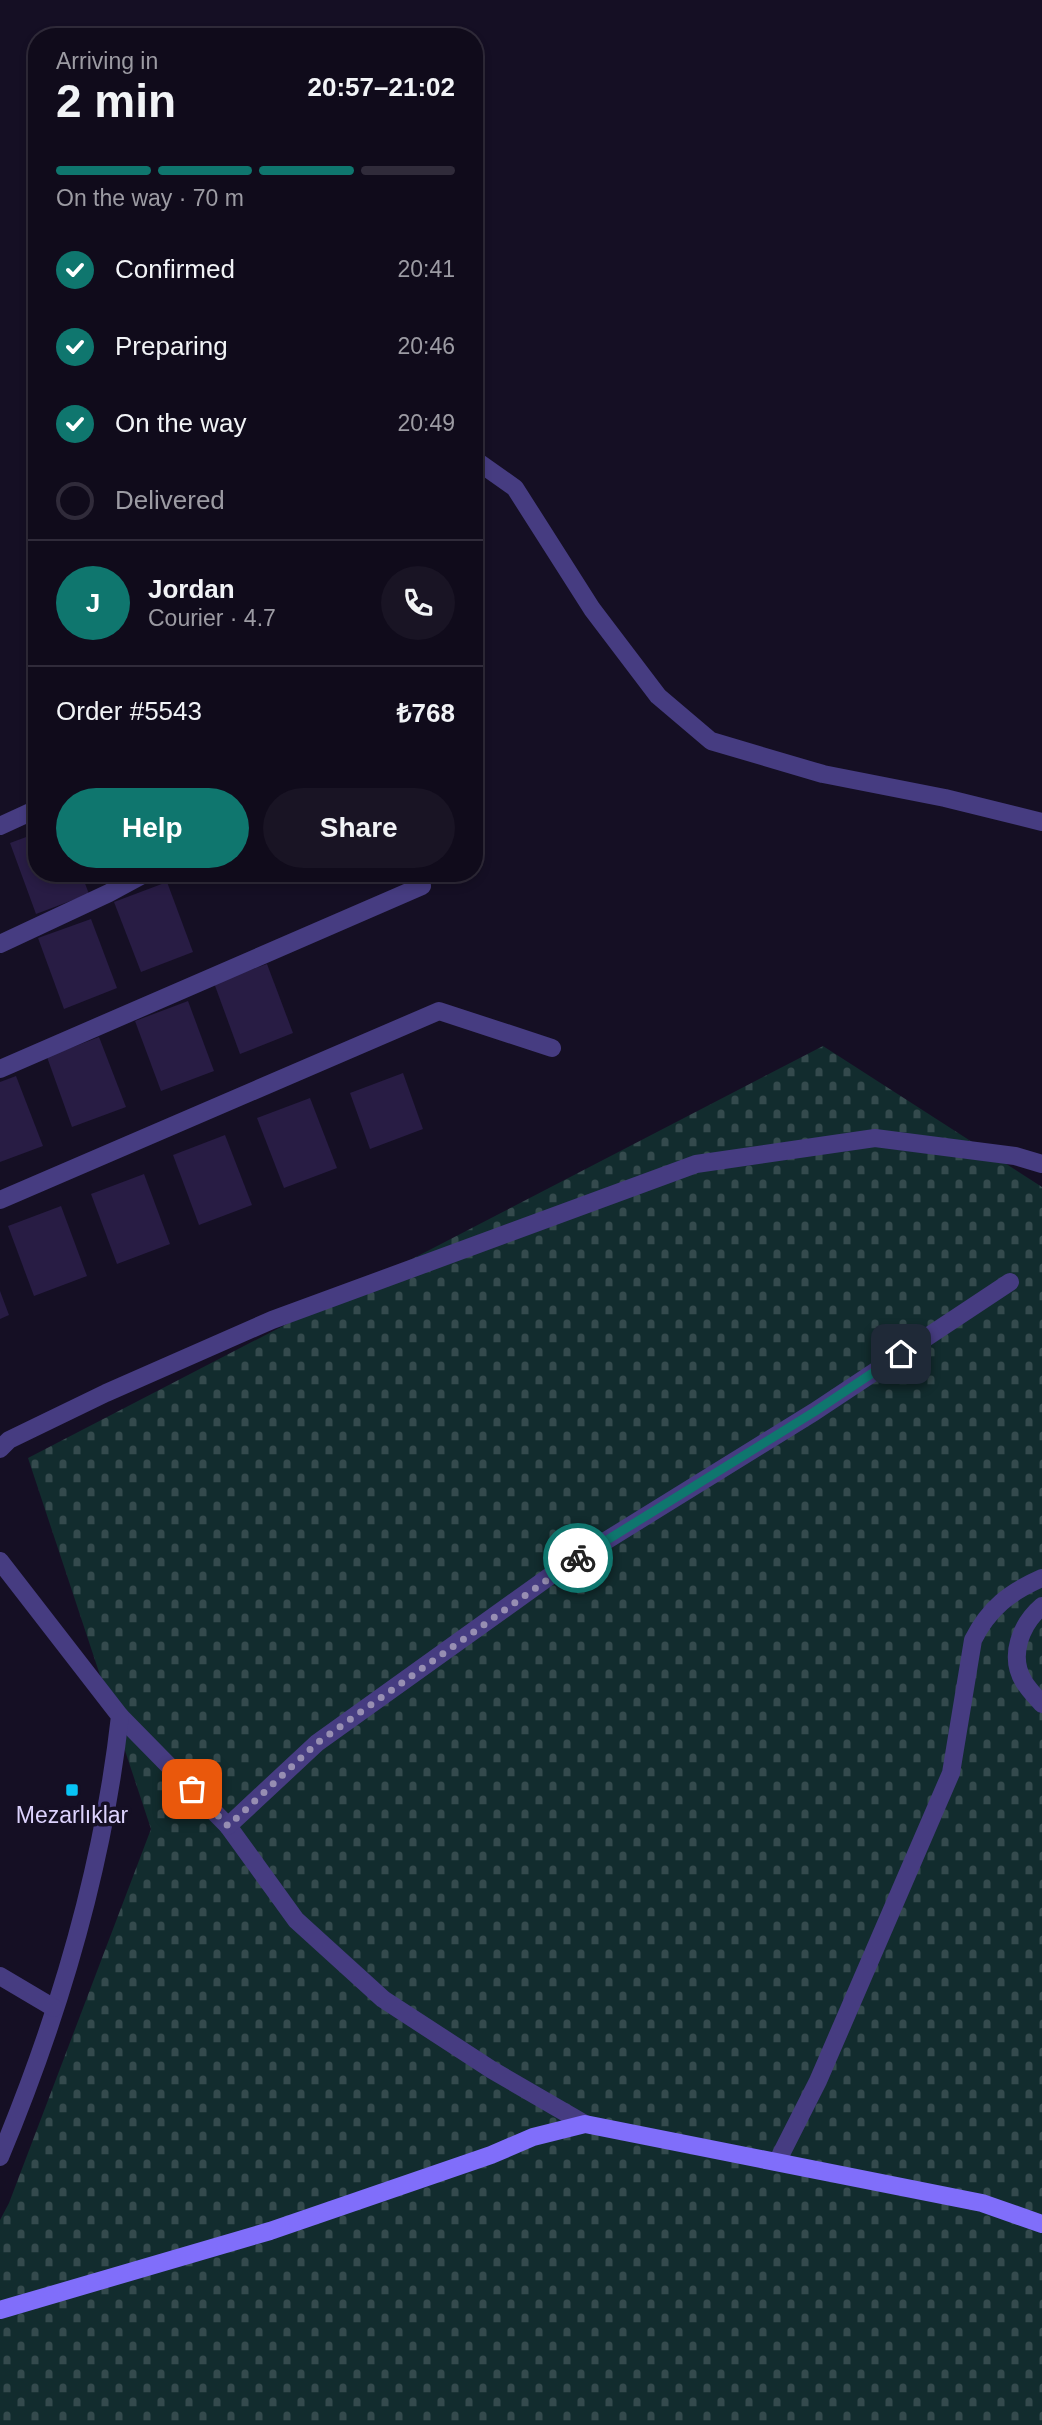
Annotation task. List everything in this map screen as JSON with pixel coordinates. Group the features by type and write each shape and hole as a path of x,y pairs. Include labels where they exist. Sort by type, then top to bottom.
{"street":[{"path":"483,465 515,488 592,609 658,696 711,741 823,774 946,798 1042,822"},
{"path":"0,826 28,813"},
{"path":"0,944 129,882"},
{"path":"0,1069 422,886"},
{"path":"0,1200 439,1011 552,1048"},
{"path":"0,1449 9,1440 94,1399 272,1320 696,1164 875,1138 1015,1156 1042,1164"},
{"path":"228,1826 317,1743 557,1571 814,1412 1010,1282"},
{"path":"0,1561 120,1716 228,1826 296,1920 383,1999 492,2070 584,2124 982,2203 1042,2224"},
{"path":"777,2162 818,2081 951,1773 973,1640 981,1623 1006,1596 1042,1578"},
{"path":"1042,1606 1034,1612 1024,1629 1017,1652 1023,1681 1042,1704"},
{"path":"0,2157 26,2093 84,1915 113,1773 120,1716"},
{"path":"0,1976 54,2008"},
{"path":"0,2310 270,2231 491,2155 533,2137 584,2124"}],"green space":[{"path":"823,1046 1042,1187 1042,2425 0,2425 0,2220 9,2203 151,1829 28,1458"}],"building":[{"path":"28,836 28,882 84,882 89,894 36,914 10,843"},
{"path":"167,882 193,952 141,972 114,902"},
{"path":"91,919 117,988 64,1009 38,938"},
{"path":"267,964 293,1033 240,1054 214,983"},
{"path":"188,1001 214,1071 161,1091 135,1021"},
{"path":"99,1037 126,1107 72,1127 47,1057"},
{"path":"403,1073 423,1129 370,1149 350,1093"},
{"path":"16,1076 43,1146 0,1162 0,1082"},
{"path":"310,1098 337,1168 284,1188 257,1118"},
{"path":"225,1135 252,1205 199,1225 173,1155"},
{"path":"144,1174 170,1244 117,1264 91,1194"},
{"path":"61,1206 87,1276 34,1296 8,1226"},
{"path":"0,1291 9,1315 0,1319"}],"way so far":[{"path":"192,1789 228,1826 317,1743 578,1558"}],"place":[{"name":"Mezarlıklar","path":"72,1790"}],"route":[{"path":"578,1558 814,1412 901,1354"}]}
